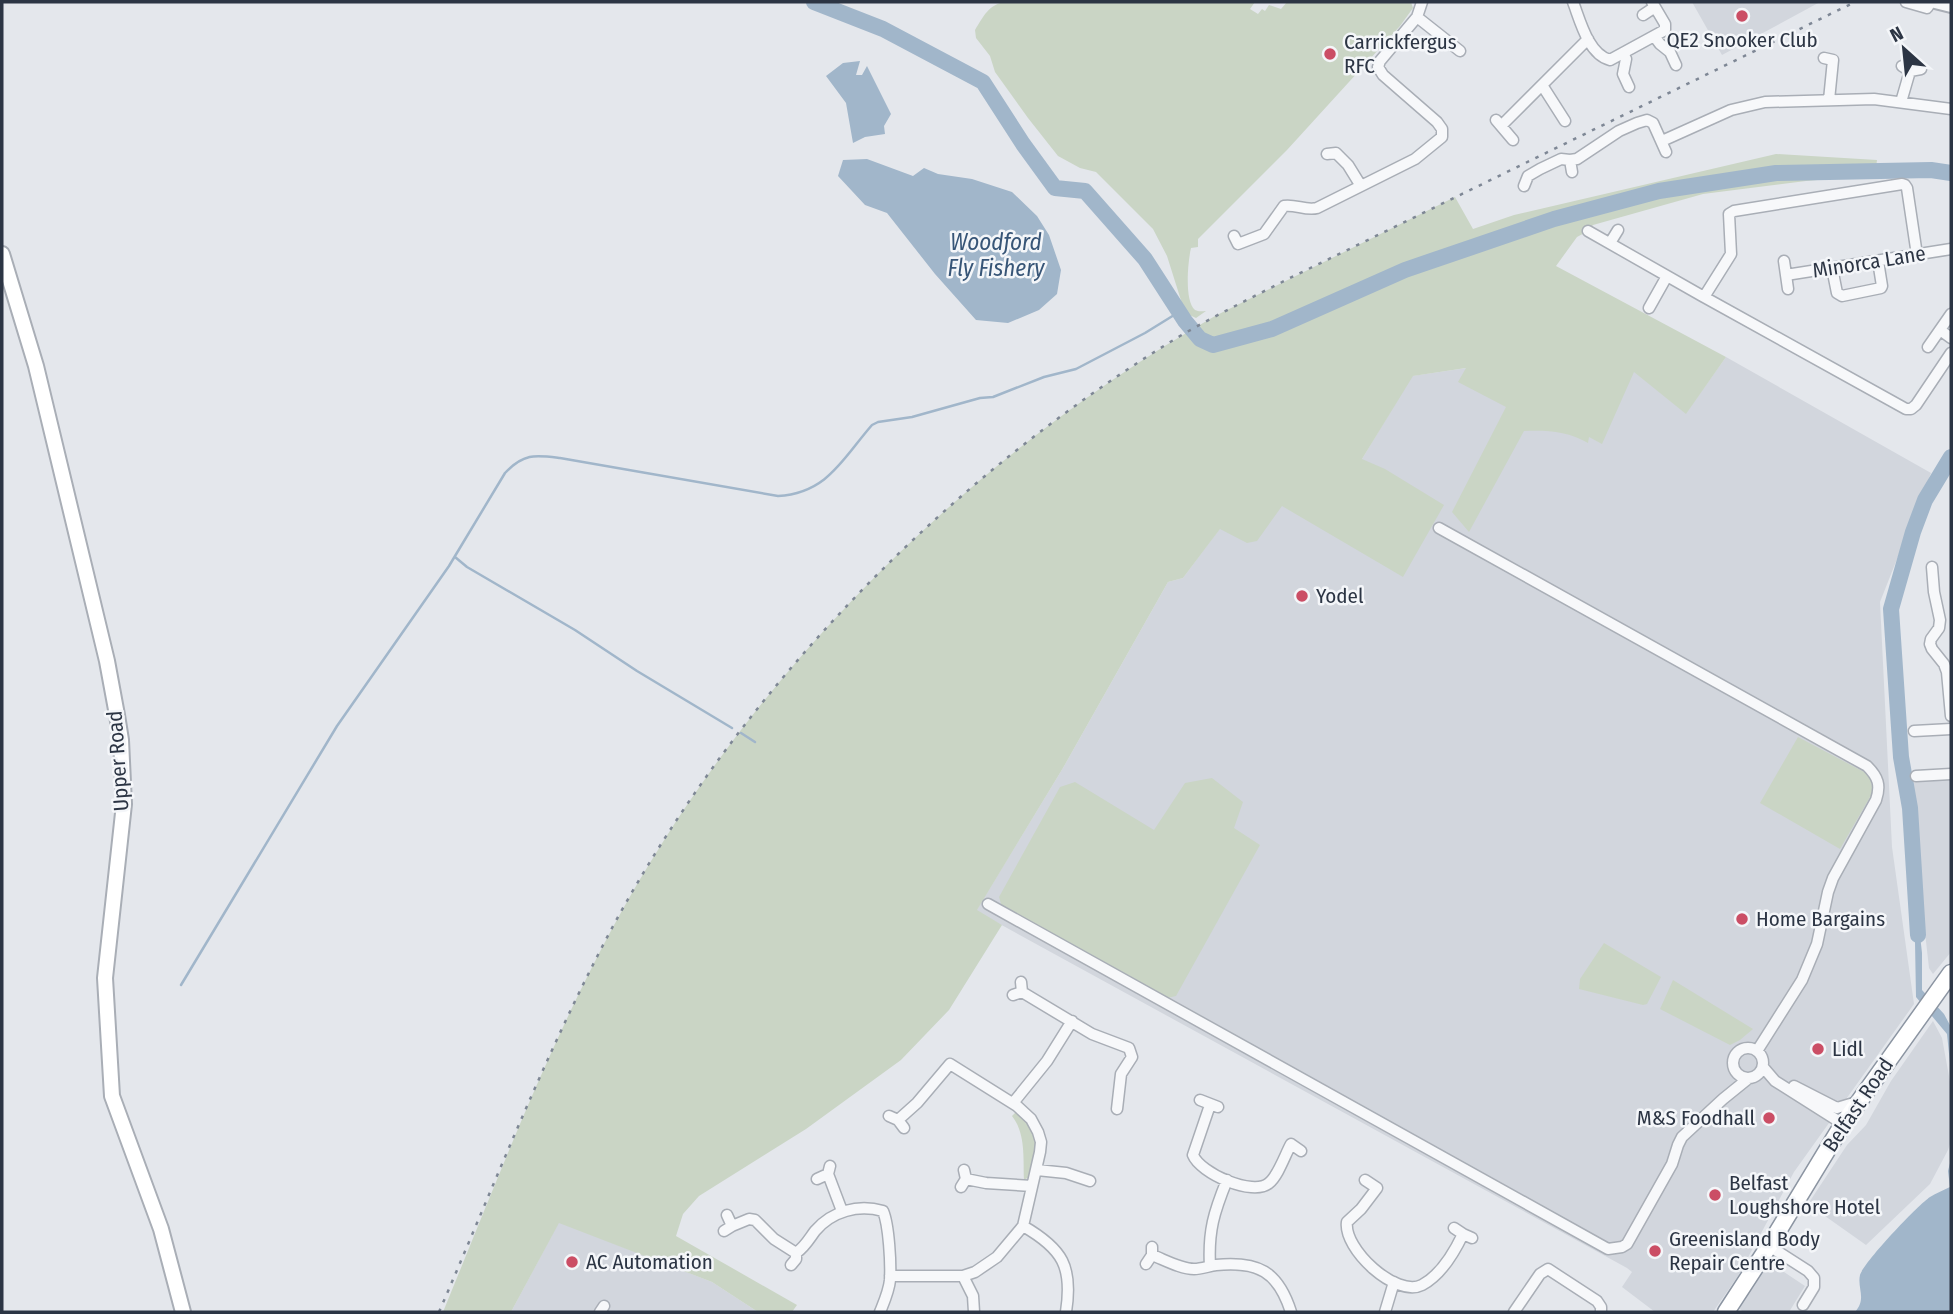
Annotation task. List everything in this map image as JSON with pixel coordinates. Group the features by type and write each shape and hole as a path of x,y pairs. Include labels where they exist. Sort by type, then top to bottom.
{"highway":[{"name":"Belfast Road","path":"1726,1312 1843,1124 1951,973"}],"main road":[{"name":"Upper Road","path":"2,254 36,366 107,661 117,715 124,804 105,978 112,1096 160,1230 183,1312"}],"street":[{"path":"1237,244 1264,234 1284,206 1313,209 1415,159 1443,134 1437,122 1378,70 1380,61 1417,17 1422,2"},
{"path":"1573,2 1588,39 1606,60 1666,28 1654,4 1643,15"},
{"path":"1906,2 1927,8 1933,2 1951,6"},
{"path":"1417,17 1460,51"},
{"path":"1654,36 1670,52 1676,65"},
{"path":"1513,140 1499,123 1588,39"},
{"path":"1623,53 1626,60 1623,74 1629,87"},
{"path":"1829,100 1833,58"},
{"path":"1901,102 1911,69"},
{"path":"1542,85 1565,121"},
{"path":"1662,141 1746,105 1765,102 1874,99 1951,109"},
{"path":"1524,186 1528,177 1540,169 1560,159 1570,160 1591,151 1619,131 1644,120 1653,123 1666,152"},
{"path":"1335,151 1361,186"},
{"path":"1570,160 1573,172"},
{"path":"1704,297 1731,254 1728,220 1729,214 1734,211 1902,184 1907,188 1917,254"},
{"path":"1610,243 1618,230"},
{"path":"1588,231 1906,409 1916,405 1951,353"},
{"name":"Minorca Lane","path":"1786,275 1951,249"},
{"path":"1784,261 1788,289"},
{"path":"1832,268 1837,293 1842,296 1881,288 1878,261"},
{"path":"1648,308 1667,276"},
{"path":"1928,347 1951,314"},
{"path":"1940,330 1951,338"},
{"path":"1439,528 1861,763 1875,774 1880,791 1833,878 1817,944 1802,980 1757,1051"},
{"path":"1931,567 1940,620 1939,628 1930,644 1946,667 1950,684 1951,716"},
{"path":"1914,731 1951,729"},
{"path":"1916,776 1951,774"},
{"path":"988,904 1608,1249 1627,1244 1672,1164 1682,1137 1756,1073 1762,1058 1757,1051 1747,1048 1735,1057 1735,1078 1723,1099"},
{"path":"1019,990 1092,1034 1126,1045 1130,1049 1132,1057 1121,1074 1117,1109"},
{"path":"1013,1103 1047,1061 1072,1021"},
{"path":"890,1276 963,1276 975,1272 997,1257 1023,1226 1037,1170 1041,1147 1038,1132 1027,1115 1013,1103 939,1057"},
{"path":"897,1121 950,1064"},
{"path":"1734,1067 1739,1075 1756,1073 1779,1084 1843,1124"},
{"path":"1779,1084 1793,1085 1837,1108 1860,1101"},
{"path":"1105,1095 1119,1093"},
{"path":"1209,1104 1193,1155 1203,1168 1244,1186 1261,1187 1273,1180 1291,1144 1301,1152"},
{"path":"817,1179 829,1170 842,1211"},
{"path":"1037,1170 1066,1173 1090,1181"},
{"path":"963,1179 1032,1186"},
{"path":"1210,1266 1209,1239 1227,1180"},
{"path":"1366,1180 1380,1187 1347,1222 1346,1227 1356,1251 1365,1263 1394,1282 1409,1286 1422,1284 1452,1256 1463,1233"},
{"path":"796,1253 824,1222 842,1211 873,1209 883,1212 890,1276 880,1312"},
{"path":"727,1215 728,1229 749,1219 755,1220 774,1239 796,1253"},
{"path":"1023,1226 1052,1246 1066,1268 1070,1286 1066,1312"},
{"path":"1769,1246 1808,1271 1814,1278 1813,1289 1802,1305"},
{"path":"791,1265 796,1259 796,1253"},
{"path":"1150,1255 1196,1269 1236,1263 1251,1265 1263,1270 1275,1280 1291,1312"},
{"path":"1514,1312 1540,1274 1548,1269 1599,1303 1601,1312"},
{"path":"963,1276 973,1296 974,1312"},
{"path":"1385,1312 1394,1282"}],"shaded area":[{"path":"1692,2 1820,2 1722,55"},
{"path":"1567,317 1686,413 1726,357 1931,473 1880,602 1892,847 1914,1004 1794,1172 1738,1276 1713,1312 1655,1312 1622,1287 1632,1272 1627,1268 976,911 1063,768 1168,582 1183,578 1292,432 1362,459 1412,376 1467,368"},
{"path":"1951,779 1951,952 1933,974 1929,968 1908,781"},
{"path":"1933,1021 1942,1038 1951,1087 1951,1141 1930,1184 1866,1245 1808,1204 1847,1145 1866,1125 1891,1081"},
{"path":"559,1222 712,1282 758,1312 511,1312"},
{"path":"1769,1262 1805,1286 1789,1312 1743,1312 1739,1308"}],"green space":[{"path":"1005,2 1255,2 1250,9 1258,14 1262,9 1265,11 1269,5 1281,9 1287,2 1411,2 1413,8 1400,26 1287,150 1198,239 1198,247 1191,248 1189,298 1195,310 1206,311 1196,318 1185,313 1167,256 1153,229 1096,172 1080,168 1058,156 995,72 990,56 976,38 975,30 991,8"},
{"path":"1776,154 1877,160 1875,175 1703,194 1593,225 1577,237 1556,266 1726,357 1686,414 1634,372 1602,444 1589,437 1588,443 1557,432 1524,431 1469,532 1452,512 1506,407 1458,382 1466,368 1413,376 1362,459 1385,469 1444,505 1403,577 1282,506 1257,541 1247,543 1220,529 1183,578 1168,582 1063,768 977,910 1002,925 949,1010 901,1060 806,1129 699,1196 683,1214 676,1236 797,1305 792,1312 758,1312 712,1282 559,1223 511,1312 443,1312 566,1021 613,927 668,834 730,745 798,660 872,580 951,505 1035,436 1123,373 1215,316 1455,197 1473,229 1514,215"},
{"path":"1798,737 1866,773 1871,781 1873,792 1840,849 1760,803"},
{"path":"1212,778 1243,802 1234,828 1260,845 1176,996 1167,998 1002,907 999,897 1060,787 1075,782 1154,830 1185,783"},
{"path":"1604,943 1661,977 1647,1004 1579,989 1580,979"},
{"path":"1673,980 1753,1029 1730,1045 1660,1009"},
{"path":"1016,1112 1034,1134 1035,1142 1029,1177 1024,1180 1022,1139 1012,1116"}],"water":[{"path":"860,61 856,75 862,75 867,66 891,114 884,126 885,134 865,137 853,143 846,103 826,76 843,63"},
{"name":"Woodford Fly Fishery","path":"867,159 913,176 924,168 938,174 972,179 1012,192 1037,216 1049,235 1061,270 1057,294 1039,310 1008,323 976,320 935,274 887,213 865,205 838,176 843,160"},
{"path":"1920,935 1922,990 1944,1014 1951,1027 1951,1073 1947,1034 1916,997 1915,942 1916,936"},
{"path":"1951,1159 1951,1312 1855,1312 1860,1303 1859,1280 1864,1268 1892,1234 1924,1202 1950,1187 1948,1171"}],"waterway":[{"path":"814,2 883,29 983,82 1055,188 1085,191 1145,259 1185,321 1200,339 1213,345 1272,329 1405,270 1554,219 1659,191 1776,173 1931,170 1951,173"},
{"path":"181,985 337,726 449,566 505,473 512,466 530,457 551,457 778,496 795,493 810,488 833,472 872,425 878,422 912,417 980,398 993,397 1044,377 1076,369 1179,312"},
{"path":"1918,935 1910,808 1901,757 1891,609 1925,500 1951,457"},
{"path":"455,557 467,567 575,630 732,728"},
{"path":"741,733 755,742"}],"railway":[{"path":"439,1312 565,1022 612,928 664,839 723,754 787,672 857,595 932,522 1011,455 1094,392 1194,328 1290,278 1855,2"}],"place":[{"name":"QE2 Snooker Club","path":"1742,16"},
{"name":"Carrickfergus RFC","path":"1330,54"},
{"name":"Yodel","path":"1302,596"},
{"name":"Home Bargains","path":"1742,919"},
{"name":"Lidl","path":"1818,1049"},
{"name":"M&S Foodhall","path":"1769,1118"},
{"name":"Belfast Loughshore Hotel","path":"1715,1195"},
{"name":"Greenisland Body Repair Centre","path":"1655,1251"},
{"name":"AC Automation","path":"572,1262"}]}
